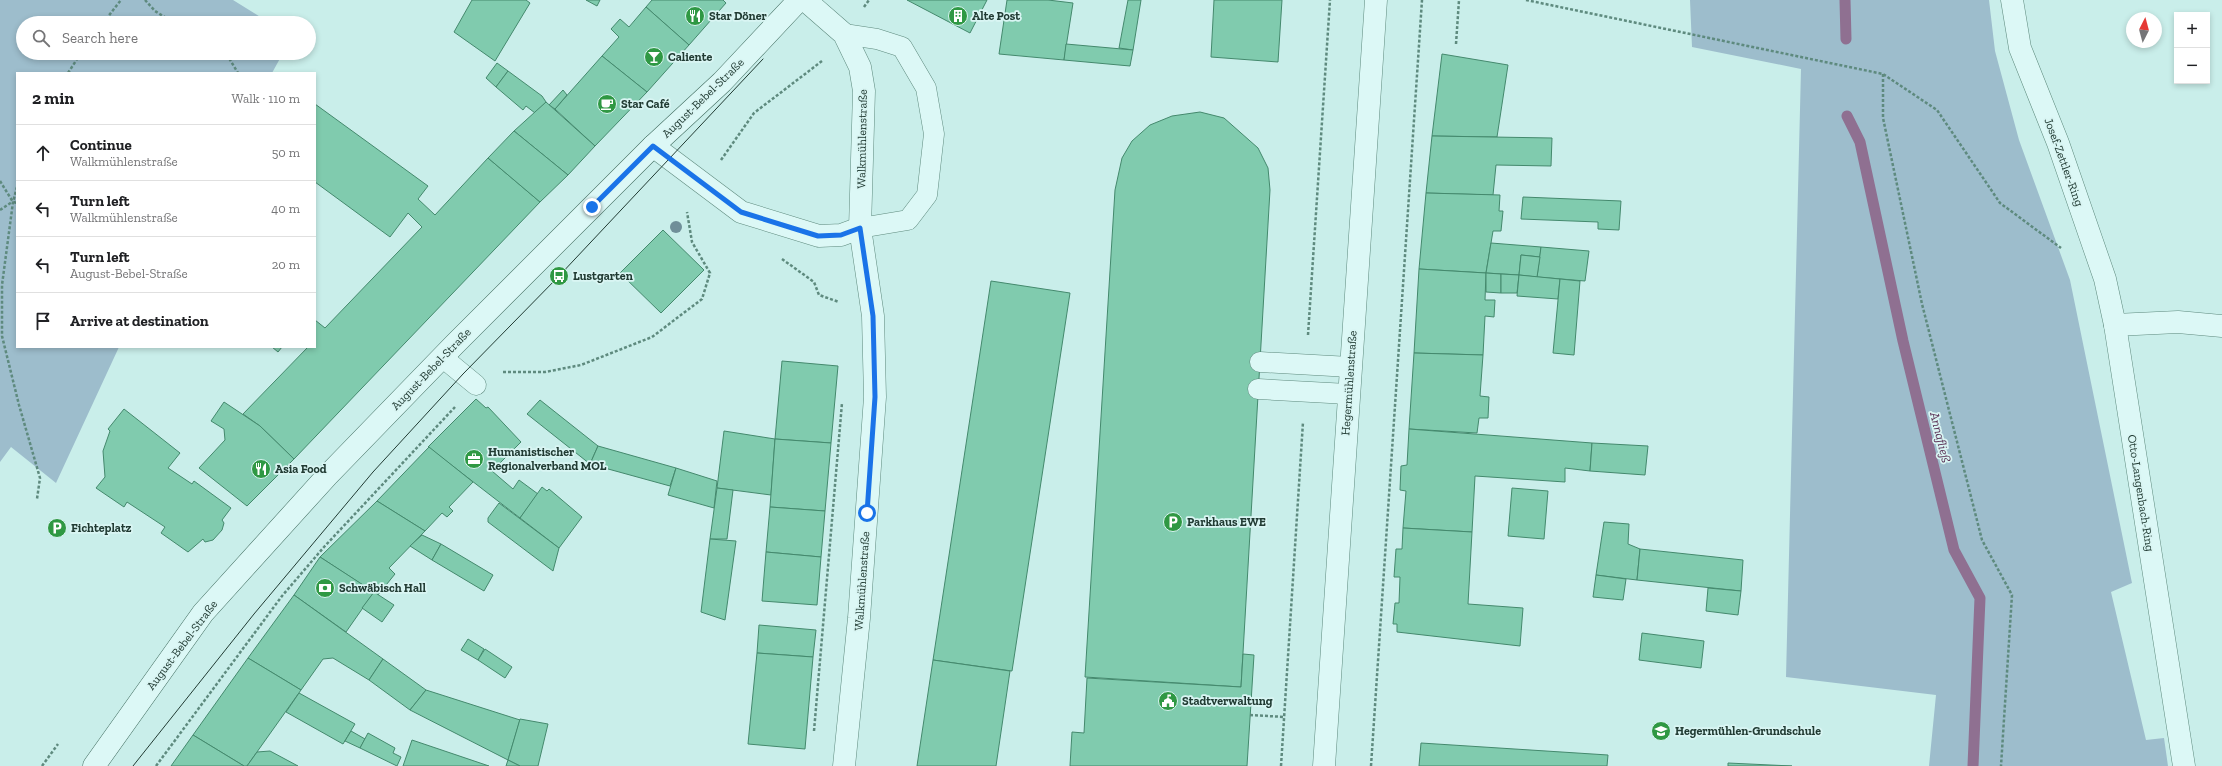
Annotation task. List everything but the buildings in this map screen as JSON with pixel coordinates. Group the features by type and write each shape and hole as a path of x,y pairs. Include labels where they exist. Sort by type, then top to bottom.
{"street":[{"name":"August-Bebel-Straße","path":"94,766 204,613 327,476 442,357 653,146 722,82 799,0"},
{"name":"Walkmühlenstraße","path":"805,0 844,34 860,67 864,91 860,228 873,316 875,397 859,618 844,766"},
{"name":"Hegermühlenstraße","path":"1324,766 1348,394 1376,0"},
{"name":"Josef-Zettler-Ring","path":"2012,0 2020,48 2058,143 2105,280 2115,324"},
{"path":"653,146 741,212 818,236 841,235 860,228"},
{"path":"2115,324 2178,322 2222,326"},
{"name":"Otto-Langenbach-Ring","path":"2115,324 2184,766"}],"lane":[{"path":"844,34 877,39 902,47 926,88 934,134 927,195 908,220 860,228"},
{"path":"442,357 476,385"},
{"path":"1260,362 1350,367"},
{"path":"1258,389 1348,394"}],"path":[{"path":"108,16 121,0"},
{"path":"146,0 155,11 163,16"},
{"path":"156,766 286,590 324,547 476,385 495,373 546,372 581,365 652,337 702,299 710,273 692,242 687,212 704,184 754,113 825,60 869,0"},
{"path":"1324,76 1330,0"},
{"path":"1371,766 1422,0"},
{"path":"1456,44 1459,0"},
{"path":"1526,0 1883,74 1937,110 2000,203 2105,280"},
{"path":"69,72 76,60"},
{"path":"230,60 237,72"},
{"path":"1883,74 1883,118 1922,304 1982,540 2012,595 2001,766"},
{"path":"0,180 13,202 16,203"},
{"path":"16,191 13,202 2,285 2,336 40,478 37,499"},
{"path":"0,210 13,202"},
{"path":"687,212 694,215"},
{"path":"777,255 814,282 819,295 842,303"},
{"path":"814,739 842,395"},
{"path":"1250,715 1285,717"},
{"path":"42,766 58,744"}],"shaded area":[{"path":"0,0 233,0 259,16 16,16 16,60 279,60 273,72 16,72 16,348 119,348 56,483 11,447 0,462"},
{"path":"1690,0 1989,0 1995,51 2019,140 2070,280 2132,583 2111,592 2146,740 2164,738 2168,766 1929,766 1936,695 1786,677 1801,69 1692,47"}],"waterway":[{"name":"Annafließ","path":"1845,0 1846,39"},
{"name":"Annafließ","path":"1847,116 1860,142 1903,341 1954,550 1980,598 1973,766"}],"tram line":[{"path":"133,766 254,614 373,472 463,374 559,276 763,59"}],"place":[{"name":"Star Döner","path":"695,16"},
{"name":"Alte Post","path":"958,16"},
{"name":"Caliente","path":"654,57"},
{"name":"Star Café","path":"607,104"},
{"name":"Lustgarten","path":"559,276"},
{"name":"Humanistischer Regionalverband MOL","path":"474,459"},
{"name":"Asia Food","path":"261,469"},
{"name":"Parkhaus EWE","path":"1173,522"},
{"name":"Fichteplatz","path":"57,528"},
{"name":"Schwäbisch Hall","path":"325,588"},
{"name":"Stadtverwaltung","path":"1168,701"},
{"name":"Hegermühlen-Grundschule","path":"1661,731"}],"route":[{"path":"592,207 653,146 741,212 818,236 841,235 860,228 873,316 875,397 867,513"}]}
